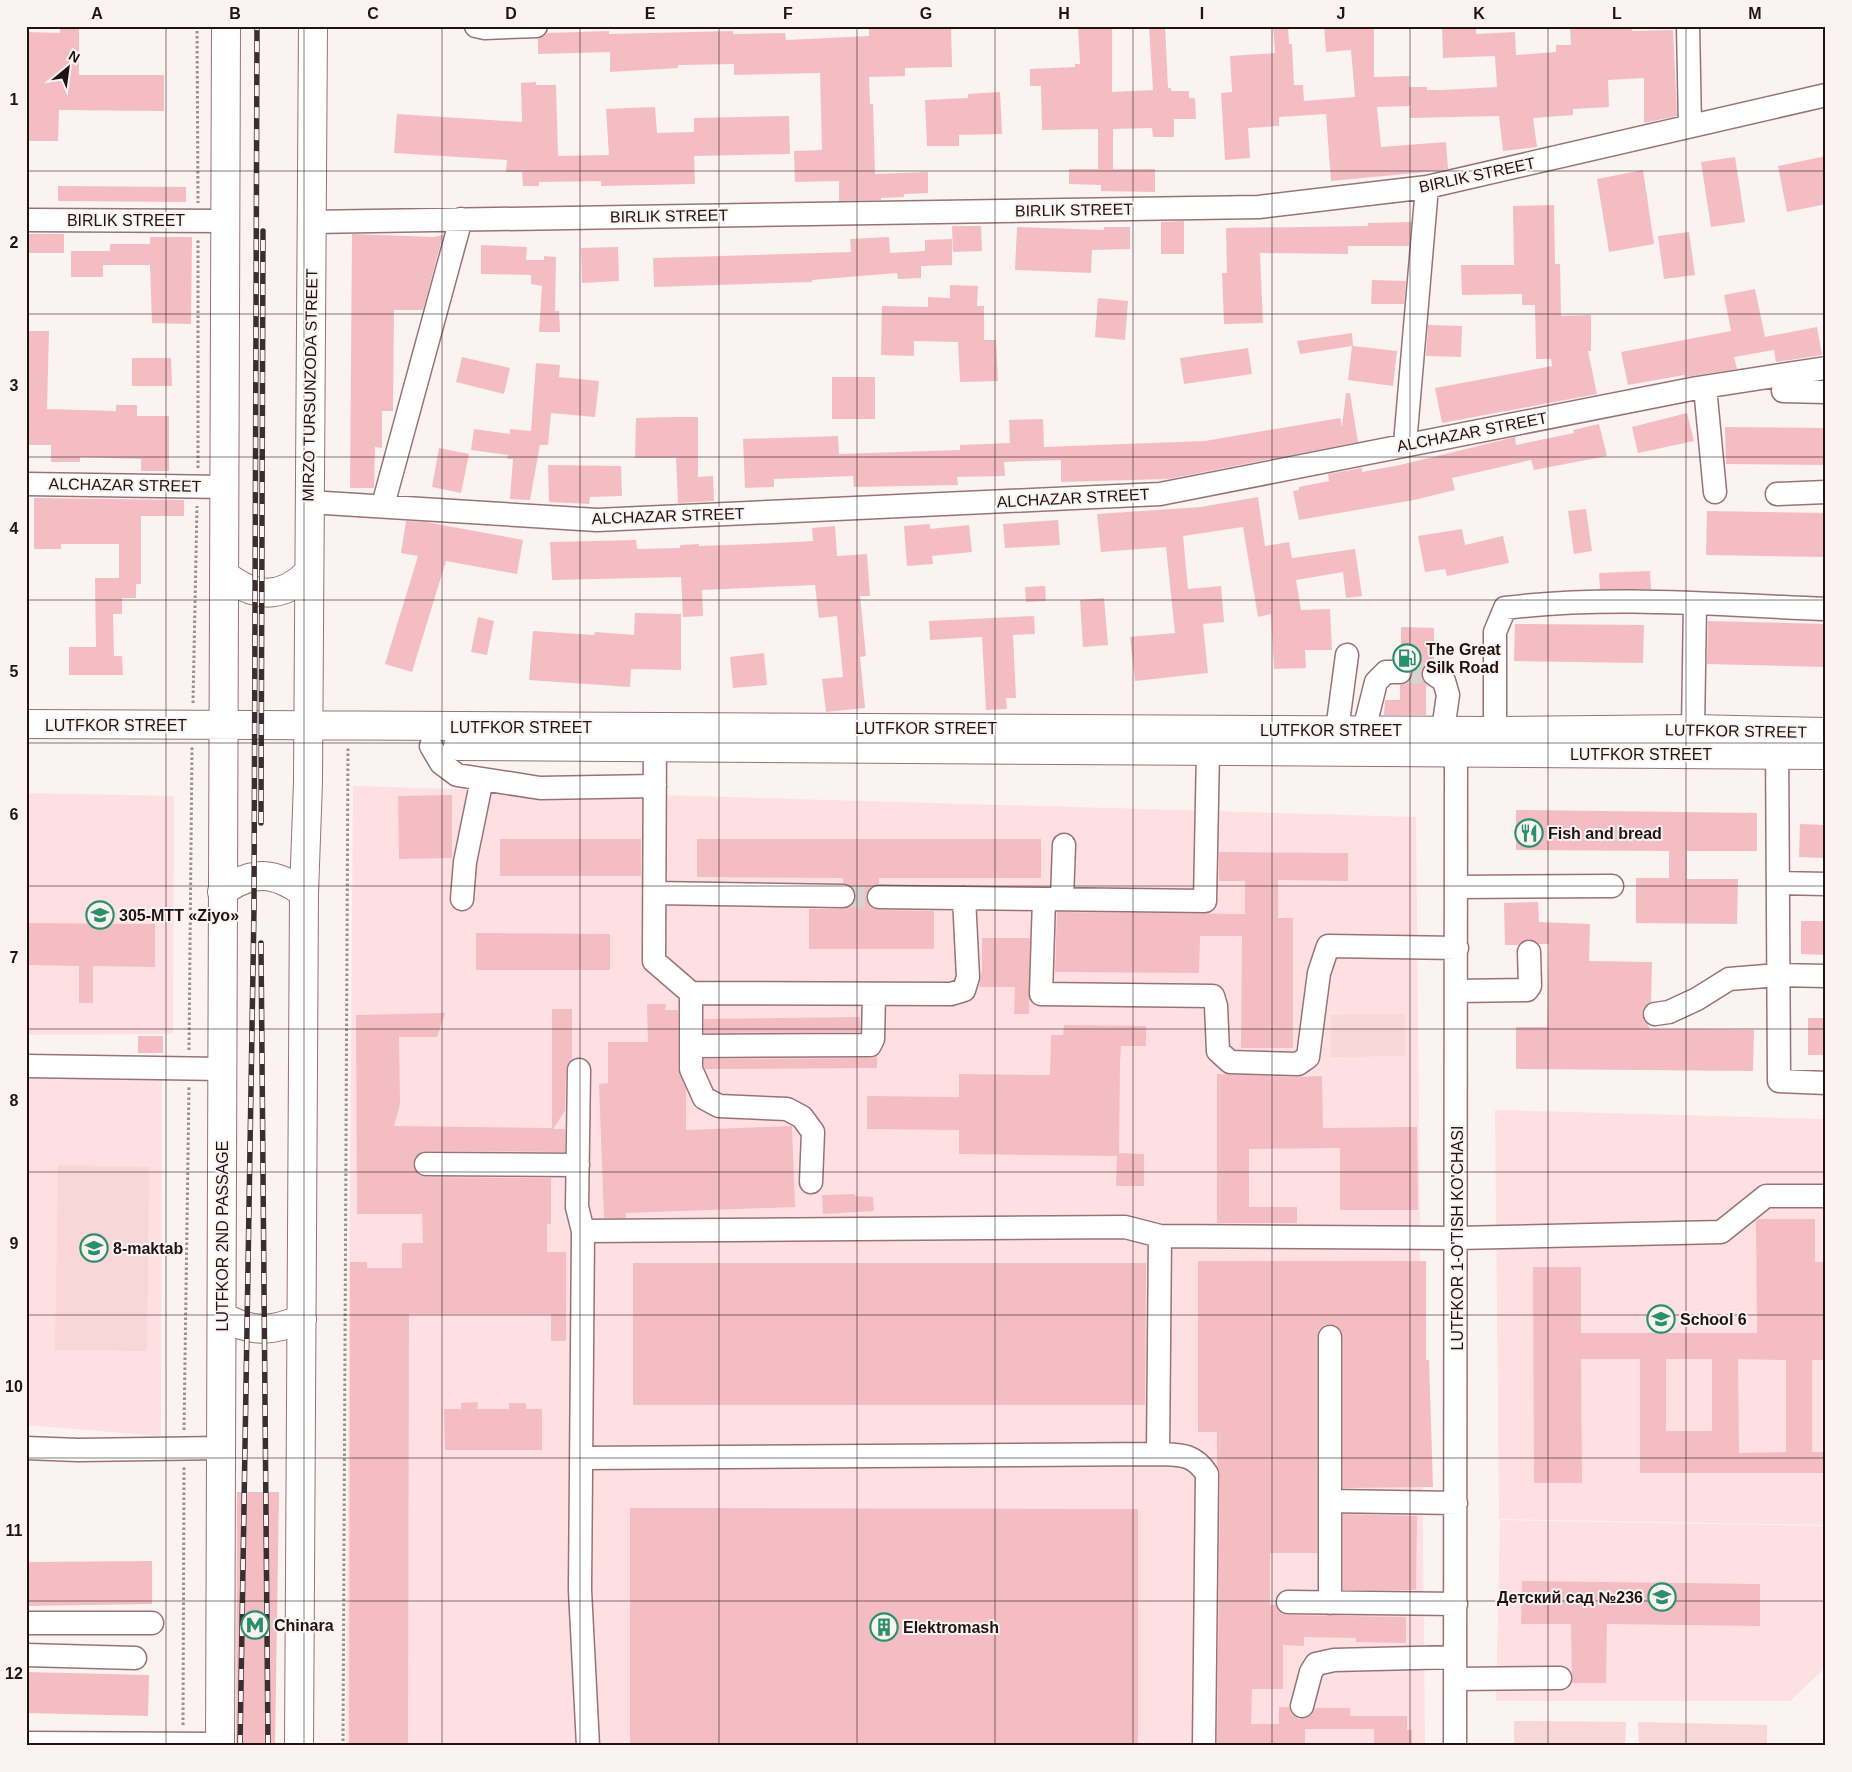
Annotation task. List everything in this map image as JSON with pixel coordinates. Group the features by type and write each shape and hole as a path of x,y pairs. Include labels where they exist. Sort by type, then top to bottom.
{"main road":[{"path":"224,735 226,26"},
{"name":"MIRZO TURSUNZODA STREET","path":"307,735 313,26"},
{"path":"224,574 243,588 266,593 288,588 308,573"},
{"name":"LUTFKOR STREET","path":"26,724 192,735"},
{"name":"LUTFKOR STREET","path":"26,743 192,735 655,737 1337,730 1364,730 1452,738 1495,731 1693,729 1777,743 1826,755"},
{"name":"LUTFKOR STREET","path":"348,736 431,746 655,737 1208,751 1452,738 1777,743 1826,732"},
{"name":"LUTFKOR 2ND PASSAGE","path":"220,1745 224,735"},
{"path":"299,1746 304,893 308,782 307,735"},
{"path":"222,892 240,880 264,874 285,881 304,893"},
{"path":"222,1316 242,1326 259,1330 282,1326 302,1319"}],"street":[{"path":"476,26 485,28 536,26"},
{"path":"1688,26 1690,126"},
{"name":"BIRLIK STREET","path":"311,222 1259,207 1427,187 1826,95"},
{"path":"1405,444 1427,187"},
{"path":"383,505 461,219"},
{"name":"BIRLIK STREET","path":"26,220 226,220"},
{"name":"ALCHAZAR STREET","path":"309,502 383,505 597,520 1160,494 1405,444 1705,387 1826,368"},
{"path":"1705,387 1715,492"},
{"path":"1783,391 1826,392"},
{"name":"ALCHAZAR STREET","path":"26,484 225,486"},
{"path":"1777,494 1826,492"},
{"path":"1495,731 1495,632 1505,608 1546,603 1695,604 1826,609"},
{"path":"1693,729 1695,604"},
{"path":"1337,730 1347,655"},
{"path":"1364,730 1376,682 1386,672 1400,672"},
{"name":"LUTFKOR 1-O'TISH KO'CHASI","path":"1434,674 1444,681 1448,695 1452,738 1456,887 1455,1746"},
{"path":"655,737 654,961 691,993 874,996 951,994 964,990 968,977 964,898"},
{"path":"1777,743 1779,1081 1826,1083"},
{"path":"431,746 441,763 457,775 540,788 655,786"},
{"path":"879,896 1205,901 1208,751"},
{"path":"462,899 465,862 482,779"},
{"path":"1064,845 1053,899 1041,994 1213,996 1216,1006 1218,1050 1230,1062 1298,1064 1308,1058 1319,973 1328,946 1457,948"},
{"path":"1778,882 1826,884"},
{"path":"1456,887 1612,886"},
{"path":"655,893 843,896"},
{"path":"1457,991 1527,990 1530,986 1529,952"},
{"path":"1655,1014 1669,1012 1697,999 1729,979 1778,975 1826,976"},
{"path":"691,993 691,1069 704,1098 719,1106 786,1109 802,1117 813,1132 811,1182"},
{"path":"691,1046 870,1045 873,1039 874,996"},
{"path":"26,1066 222,1068"},
{"path":"579,1070 578,1206 583,1231 580,1590 588,1746"},
{"path":"426,1164 578,1165"},
{"path":"583,1231 1125,1227 1160,1236 1457,1238 1721,1232 1766,1196 1826,1196"},
{"path":"1158,1454 1160,1236"},
{"path":"1330,1338 1330,1603"},
{"path":"26,1448 78,1450 222,1448"},
{"path":"581,1458 1158,1454 1183,1455 1198,1461 1206,1474 1204,1746"},
{"path":"1330,1501 1456,1503"},
{"path":"1288,1602 1456,1604"},
{"path":"26,1622 152,1623"},
{"path":"26,1655 135,1658"},
{"path":"1302,1706 1311,1672 1316,1664 1334,1660 1455,1657"},
{"path":"1455,1679 1560,1678"},
{"path":"26,1743 220,1745"}],"path":[{"path":"183,1745 184,1449 192,735 198,486 198,26"},
{"path":"343,1746 348,736"}],"shaded area":[{"path":"353,786 1416,817 1425,1746 346,1746"},
{"name":"305-MTT «Ziyo»","path":"26,793 174,796 173,1034 26,1035"},
{"path":"1405,1014 1405,1056 1331,1057 1331,1015"},
{"name":"8-maktab","path":"26,1067 162,1071 161,1436 26,1425"},
{"name":"School 6","path":"1495,1110 1826,1119 1826,1525 1499,1519"},
{"path":"58,1165 149,1167 147,1351 55,1350"},
{"name":"Детский сад №236","path":"1500,1520 1826,1526 1826,1667 1790,1701 1496,1701"},
{"path":"1514,1721 1626,1722 1625,1746 1514,1746"},
{"path":"1638,1722 1767,1725 1767,1746 1639,1746"}],"building":[{"path":"60,26 79,26 79,75 164,75 164,111 59,110 58,141 26,141 26,32 60,33"},
{"path":"869,26 951,26 952,67 905,68 905,76 869,77 870,104 873,104 875,174 928,172 928,193 904,194 904,197 881,198 881,200 839,201 839,181 795,182 794,151 822,150 820,73 734,75 734,64 678,65 678,68 610,72 610,52 538,54 538,39 547,33 609,31 609,34 733,31 733,34 785,33 786,40 869,36"},
{"path":"1078,26 1112,26 1112,92 1153,90 1149,26 1165,26 1168,88 1171,88 1171,91 1189,91 1189,98 1195,98 1196,119 1174,119 1174,137 1153,137 1152,128 1113,129 1113,169 1155,169 1155,192 1101,191 1101,185 1069,184 1069,169 1098,169 1098,129 1042,130 1041,86 1030,86 1030,69 1075,67 1075,64 1080,64"},
{"path":"1273,26 1288,26 1289,44 1292,44 1294,85 1303,85 1304,101 1355,97 1351,50 1326,52 1324,26 1374,26 1374,77 1409,76 1409,87 1427,87 1427,90 1497,87 1495,56 1443,58 1442,26 1476,26 1476,34 1515,32 1516,55 1556,52 1556,45 1571,45 1570,26 1631,26 1632,31 1673,30 1677,116 1644,123 1644,78 1608,80 1609,107 1573,109 1573,115 1533,118 1537,147 1503,151 1499,116 1410,118 1410,106 1377,107 1381,147 1446,142 1448,169 1331,181 1326,114 1279,117 1279,126 1248,128 1250,158 1225,160 1221,93 1232,92 1230,56 1275,53"},
{"path":"536,82 536,85 556,85 558,156 609,155 606,109 655,107 657,133 694,132 694,118 789,116 790,154 694,156 695,184 601,186 601,181 539,182 539,186 523,186 522,172 506,172 507,160 394,153 397,114 522,122 521,83"},
{"path":"1000,92 1002,134 959,135 959,146 927,146 925,100 968,98 968,94"},
{"path":"1826,156 1826,204 1787,212 1778,166"},
{"path":"1735,157 1745,222 1711,227 1701,162"},
{"path":"1643,170 1654,244 1609,252 1597,179"},
{"path":"58,186 186,187 186,202 58,201"},
{"path":"1554,205 1555,264 1560,264 1561,316 1591,315 1591,351 1588,351 1597,394 1442,423 1435,388 1552,366 1551,359 1536,359 1535,305 1522,305 1522,294 1462,295 1461,265 1514,265 1513,206"},
{"path":"1184,221 1184,254 1161,254 1161,222"},
{"path":"1411,222 1409,246 1348,246 1348,254 1260,253 1263,323 1224,324 1222,273 1227,273 1226,228 1368,226 1368,223"},
{"path":"952,226 981,226 982,251 953,252"},
{"path":"1017,227 1104,230 1104,227 1130,227 1130,249 1092,250 1091,273 1015,270"},
{"path":"1689,232 1695,275 1664,279 1658,236"},
{"path":"26,234 64,234 64,253 26,253"},
{"path":"352,234 434,237 443,235 423,310 394,310 393,411 382,411 382,448 375,447 374,488 350,488"},
{"path":"150,237 192,237 191,324 152,323 150,265 103,265 103,277 71,277 71,251 110,251 110,244 150,244"},
{"path":"889,237 890,253 925,251 925,240 952,239 952,265 921,266 921,278 898,279 897,273 812,280 812,282 654,287 653,258 851,252 850,239"},
{"path":"481,245 527,247 526,260 544,260 544,256 556,257 555,311 559,311 560,332 539,332 542,286 531,284 531,275 481,274"},
{"path":"618,247 619,281 582,283 581,248"},
{"path":"1372,280 1406,281 1404,304 1371,304"},
{"path":"950,285 978,286 977,306 984,306 984,340 996,340 998,381 960,382 958,342 914,341 914,356 881,355 882,306 928,307 928,297 950,298"},
{"path":"1755,289 1765,337 1817,327 1822,355 1776,362 1774,350 1734,357 1737,369 1685,377 1684,375 1628,385 1621,352 1731,331 1724,295"},
{"path":"1098,298 1128,301 1125,340 1095,337"},
{"path":"1428,325 1462,326 1461,357 1426,356"},
{"path":"26,331 49,331 47,409 116,411 116,405 137,405 137,416 169,416 169,471 141,471 141,459 80,457 80,462 51,462 51,445 26,445"},
{"path":"1352,333 1353,346 1397,351 1393,386 1348,380 1352,346 1300,354 1297,341"},
{"path":"1248,348 1252,374 1184,384 1180,358"},
{"path":"462,357 510,368 504,394 456,382"},
{"path":"132,358 171,358 172,386 132,386"},
{"path":"536,363 560,365 559,377 599,381 595,417 551,413 548,445 540,445 530,500 510,499 513,459 507,459 508,455 471,450 474,429 510,434 510,429 531,431"},
{"path":"832,377 875,377 875,419 832,419"},
{"path":"1346,393 1350,393 1358,442 1168,479 1061,482 1061,460 1004,462 1005,476 957,477 958,485 854,487 853,476 774,479 774,487 745,488 743,439 838,436 839,454 960,450 960,445 1010,443 1009,420 1043,419 1044,447 1205,441 1340,418 1342,427"},
{"path":"1687,413 1694,441 1638,453 1632,427"},
{"path":"698,417 698,477 713,476 714,501 678,503 676,458 635,458 636,418"},
{"path":"1599,424 1607,456 1534,470 1531,460 1452,478 1455,490 1414,500 1299,520 1293,491 1299,490 1299,487 1329,481 1328,474 1362,468 1362,472 1400,465 1515,437 1516,445 1574,433 1573,430"},
{"path":"1725,427 1826,428 1826,465 1726,464"},
{"path":"439,448 469,454 461,493 432,487"},
{"path":"548,465 621,466 622,496 590,497 589,504 549,502"},
{"path":"1258,497 1265,546 1289,542 1292,558 1355,549 1362,596 1346,598 1343,572 1296,580 1301,610 1330,609 1332,650 1305,650 1306,668 1274,669 1271,614 1258,617 1243,527 1183,536 1188,589 1221,586 1224,622 1203,624 1208,673 1135,681 1130,637 1175,633 1166,547 1101,552 1097,514 1201,507"},
{"path":"34,498 184,500 184,516 141,516 141,584 136,584 136,598 122,598 122,614 113,614 114,656 122,656 123,675 69,675 69,647 96,647 95,578 119,578 119,544 61,544 61,549 34,549"},
{"path":"1586,509 1592,551 1574,554 1568,511"},
{"path":"1707,511 1826,513 1826,557 1706,555"},
{"path":"1058,520 1060,545 1005,548 1003,524"},
{"path":"406,521 426,522 523,540 517,574 446,561 412,672 385,664 418,556 401,553"},
{"path":"930,524 930,529 969,525 972,552 932,556 933,564 907,566 904,526"},
{"path":"835,526 837,556 867,554 870,596 860,596 866,656 860,657 865,708 826,712 822,679 843,677 837,616 819,618 815,585 702,590 703,616 683,617 681,577 552,580 550,542 636,540 637,549 680,548 680,545 699,544 699,546 813,541 812,528"},
{"path":"1462,529 1465,545 1503,536 1509,563 1447,576 1445,569 1425,572 1418,536"},
{"path":"1650,571 1651,589 1600,589 1599,573"},
{"path":"1045,586 1046,601 1026,602 1025,587"},
{"path":"1104,598 1108,645 1083,647 1080,600"},
{"path":"635,613 681,614 681,670 631,669 630,687 529,680 533,631 594,635 595,632 634,635"},
{"path":"1034,616 1035,634 1013,635 1016,698 1006,698 1007,709 986,710 982,637 930,640 929,621"},
{"path":"478,617 494,621 487,655 471,652"},
{"path":"1708,621 1826,624 1826,667 1707,664"},
{"path":"1515,624 1644,625 1643,663 1514,661"},
{"path":"1401,627 1434,628 1434,661 1424,666 1421,672 1422,680 1429,687 1426,686 1426,715 1384,715 1385,700 1400,700 1400,685 1407,683 1413,672 1411,665 1401,659"},
{"path":"764,653 767,685 733,688 730,657"},
{"path":"452,795 452,858 399,859 398,796"},
{"path":"1516,810 1757,813 1757,851 1687,851 1687,879 1738,879 1737,924 1636,923 1636,878 1669,878 1669,851 1516,850"},
{"path":"1800,824 1826,825 1826,858 1799,857"},
{"path":"500,839 641,839 641,876 500,876"},
{"path":"697,839 1041,839 1041,878 879,878 879,884 872,886 868,891 866,897 868,904 879,910 934,911 934,949 809,949 809,909 843,909 850,907 854,902 855,890 850,885 843,883 843,878 697,877"},
{"path":"1219,852 1348,853 1348,881 1278,880 1278,918 1293,918 1293,1048 1241,1048 1242,936 1200,936 1199,973 1055,972 1057,912 1245,914 1245,881 1219,881"},
{"path":"1538,902 1539,922 1590,924 1589,961 1652,962 1651,1002 1643,1009 1642,1015 1650,1029 1754,1030 1753,1071 1516,1069 1516,1027 1547,1027 1549,944 1539,944 1529,939 1518,945 1505,945 1504,903"},
{"path":"1801,921 1826,921 1826,955 1801,954"},
{"path":"26,923 155,924 155,967 93,966 93,1003 79,1003 79,966 26,965"},
{"path":"476,933 610,934 610,970 476,970"},
{"path":"982,938 1030,938 1029,1014 1014,1014 1015,987 979,987 982,971"},
{"path":"647,1004 666,1004 665,1010 678,1010 678,1069 686,1089 686,1130 792,1126 795,1207 626,1213 626,1218 604,1218 599,1084 608,1083 608,1042 648,1042"},
{"path":"552,1009 572,1009 572,1059 566,1070 565,1111 553,1129 565,1129 565,1152 426,1151 415,1157 413,1164 419,1175 426,1177 551,1178 551,1224 547,1224 547,1252 566,1252 566,1341 551,1341 551,1314 409,1314 408,1746 349,1746 350,1262 367,1262 367,1268 402,1268 402,1243 423,1243 422,1214 357,1214 356,1015 445,1013 437,1037 399,1037 400,1104 394,1126 552,1128"},
{"path":"860,1017 860,1032 704,1033 704,1019"},
{"path":"1808,1018 1826,1018 1826,1055 1808,1055"},
{"path":"1064,1025 1146,1026 1146,1046 1121,1046 1120,1063 1119,1153 1144,1154 1144,1186 1116,1186 1117,1156 959,1154 959,1130 867,1129 867,1096 959,1097 959,1074 1050,1075 1051,1035 1063,1035"},
{"path":"138,1036 163,1036 163,1053 138,1053"},
{"path":"877,1056 877,1068 705,1069 704,1066 704,1059 870,1058"},
{"path":"1217,1074 1322,1076 1323,1128 1417,1127 1418,1210 1340,1210 1340,1148 1249,1149 1249,1207 1297,1207 1297,1223 1217,1223"},
{"path":"855,1194 855,1196 873,1197 874,1211 823,1214 822,1195"},
{"path":"1759,1219 1815,1219 1815,1262 1826,1262 1826,1360 1812,1360 1812,1452 1826,1452 1826,1473 1640,1473 1640,1359 1581,1359 1582,1483 1534,1483 1533,1267 1581,1267 1581,1333 1757,1333 1756,1221","holes":["1666,1359 1712,1359 1712,1431 1666,1431","1738,1359 1786,1360 1786,1452 1739,1453"]},
{"path":"1198,1261 1426,1261 1426,1360 1429,1360 1433,1487 1343,1488 1343,1337 1337,1326 1324,1325 1319,1330 1317,1337 1317,1553 1270,1553 1270,1605 1276,1605 1281,1613 1288,1615 1406,1617 1406,1643 1356,1642 1356,1638 1304,1637 1304,1646 1283,1645 1283,1689 1252,1689 1251,1724 1279,1724 1279,1707 1289,1707 1292,1715 1299,1719 1311,1716 1315,1708 1350,1708 1350,1716 1407,1716 1407,1730 1412,1730 1412,1746 1374,1746 1374,1729 1305,1729 1305,1746 1217,1746 1220,1474 1217,1465 1217,1432 1198,1432"},
{"path":"633,1263 1146,1263 1145,1405 633,1405"},
{"path":"478,1402 477,1409 509,1409 509,1403 526,1403 526,1409 542,1409 542,1450 445,1450 444,1409 461,1409 461,1403"},
{"path":"237,1492 279,1492 275,1746 236,1746"},
{"name":"Elektromash","path":"630,1508 1138,1509 1138,1746 630,1746"},
{"path":"1343,1514 1417,1516 1416,1590 1343,1590"},
{"path":"152,1561 152,1604 26,1606 26,1562"},
{"path":"1522,1581 1760,1584 1760,1626 1607,1624 1606,1683 1572,1683 1571,1624 1521,1624"},
{"path":"26,1672 149,1675 148,1716 26,1713"}],"tunnel":[{"path":"1400,672 1434,674"},
{"path":"843,896 879,897"}],"railway":[{"path":"240,1746 254,909 257,26"},
{"path":"261,823 263,231"},
{"path":"261,943 268,1746"}],"place":[{"name":"The Great Silk Road","path":"1407,658"},
{"name":"Fish and bread","path":"1529,833"},
{"name":"305-MTT «Ziyo»","path":"100,915"},
{"name":"8-maktab","path":"94,1248"},
{"name":"School 6","path":"1661,1319"},
{"name":"Детский сад №236","path":"1662,1597"},
{"name":"Chinara","path":"255,1625"},
{"name":"Elektromash","path":"884,1627"}]}
